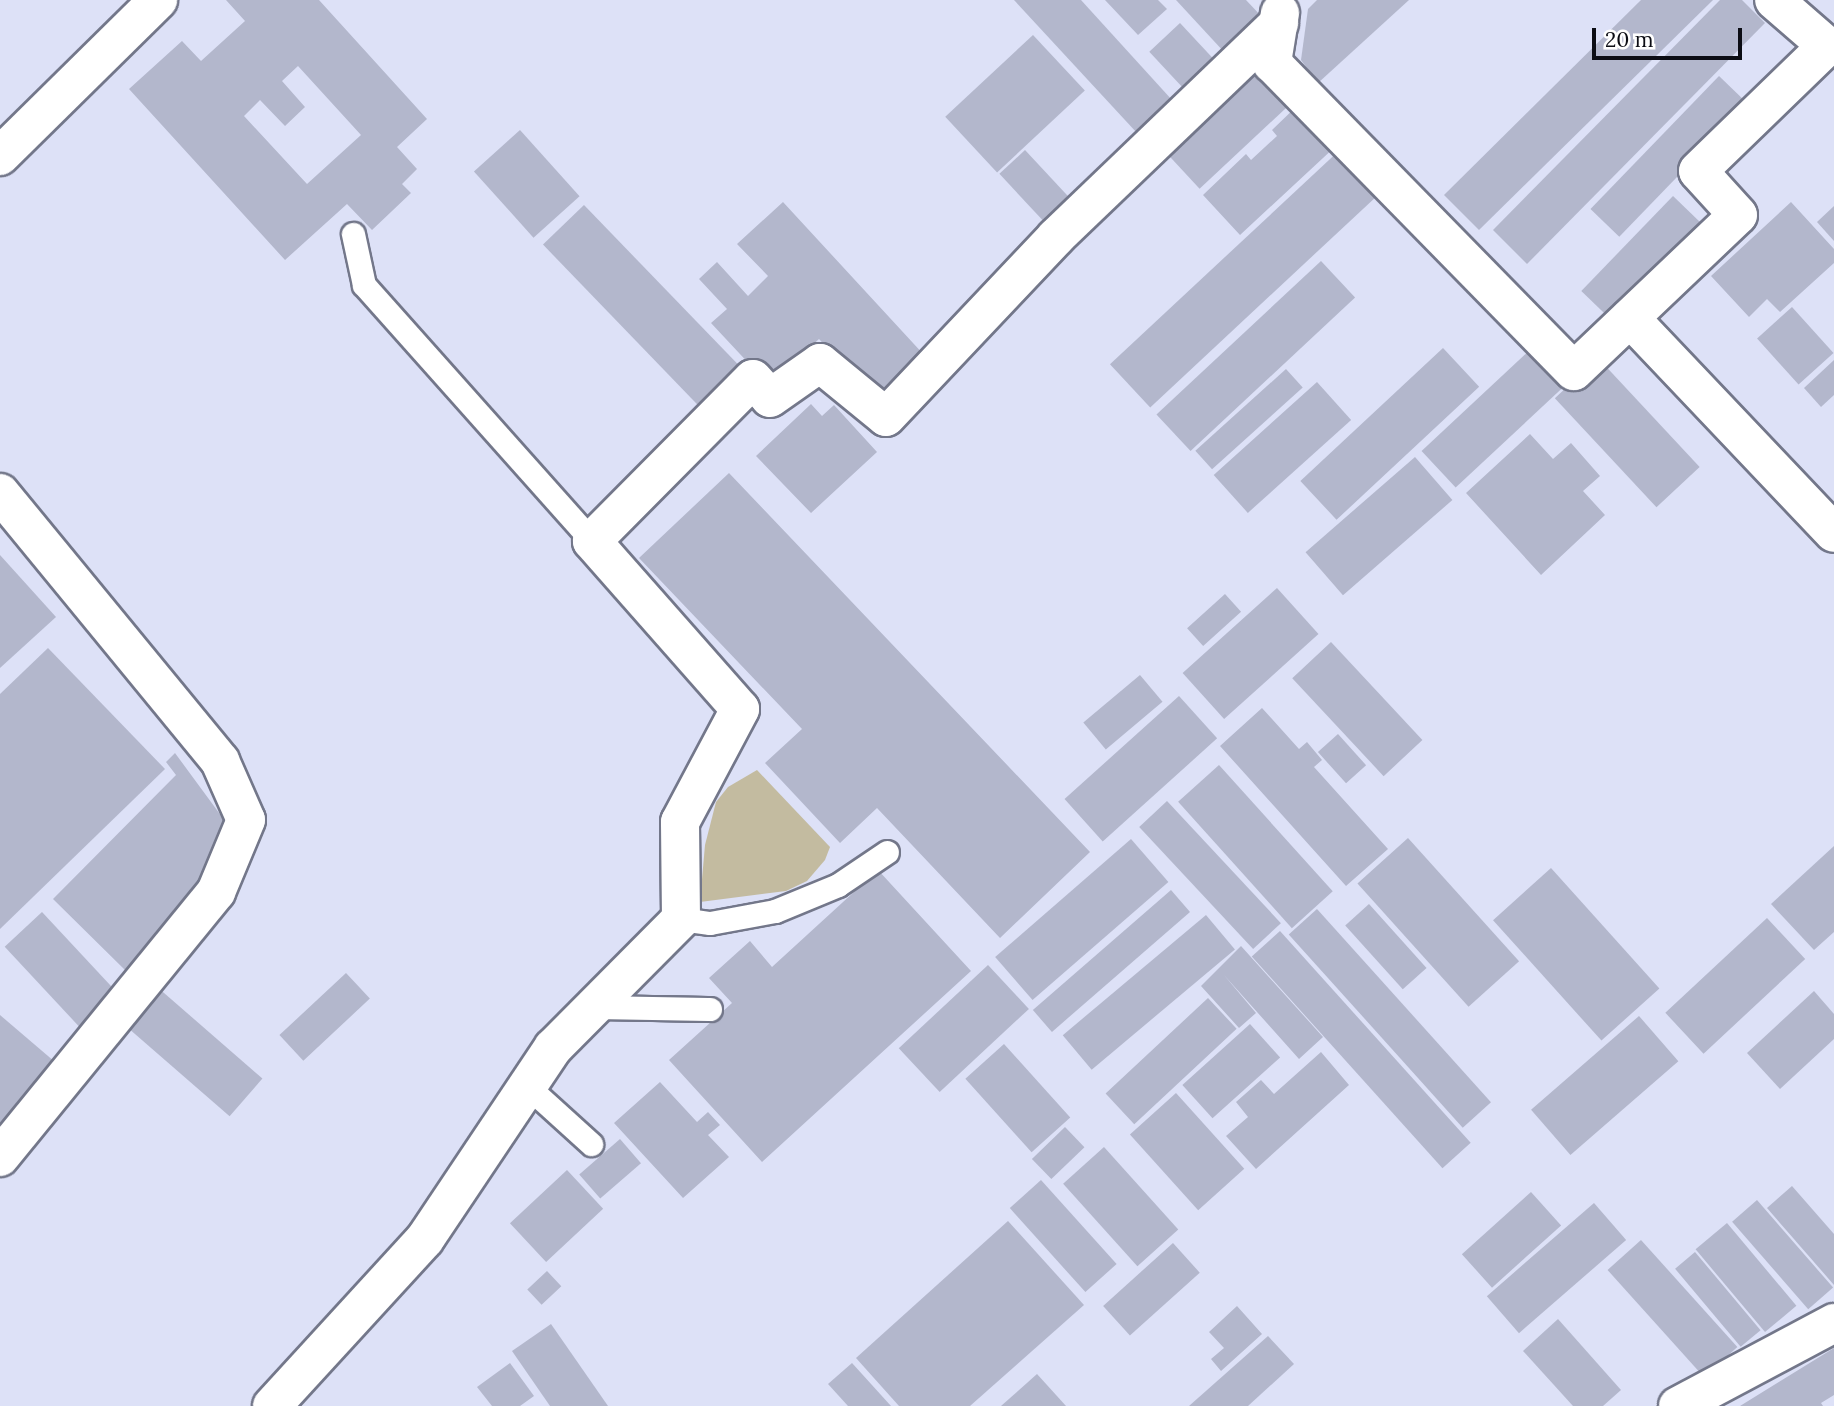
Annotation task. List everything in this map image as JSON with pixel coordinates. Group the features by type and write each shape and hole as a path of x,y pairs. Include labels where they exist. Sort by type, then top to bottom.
{"street":[{"path":"0,156 158,0"},
{"path":"1274,11 1272,63 1574,371 1738,215 1698,172 1827,46 1774,0"},
{"path":"272,1406 425,1239 553,1048 681,919 680,822 740,709 592,541 753,379 770,398 820,363 886,416 1274,11"},
{"path":"1630,318 1834,533"},
{"path":"0,492 220,761 246,820 216,892 0,1157"},
{"path":"1678,1406 1834,1323"}],"lane":[{"path":"353,234 364,285 592,541"},
{"path":"681,919 710,923 775,911 838,885 887,852"},
{"path":"594,1007 710,1009"},
{"path":"526,1085 591,1144"}],"shaded area":[{"path":"757,770 830,847 825,860 807,881 786,891 700,902 705,845 716,802 728,787"}],"building":[{"path":"226,0 319,0 427,119 397,147 417,169 402,184 411,193 372,230 347,204 285,260 129,89 182,41 201,61 245,21","holes":["298,66 361,135 307,184 244,116 260,100 285,126 305,107 282,81"]},
{"path":"1014,0 1081,0 1172,100 1137,133"},
{"path":"1105,0 1158,0 1167,9 1138,35"},
{"path":"1176,0 1246,0 1263,18 1225,53"},
{"path":"1317,0 1409,0 1318,83 1301,60 1308,9"},
{"path":"1641,0 1713,0 1479,230 1444,195"},
{"path":"1720,0 1742,0 1765,23 1527,264 1493,230"},
{"path":"1180,23 1217,62 1186,91 1149,52"},
{"path":"1033,35 1085,91 997,172 945,117"},
{"path":"1257,64 1292,102 1200,189 1164,151"},
{"path":"1719,76 1748,104 1619,237 1590,209"},
{"path":"1299,104 1337,145 1240,235 1203,195 1246,154 1251,160 1277,136 1272,130"},
{"path":"520,130 580,196 533,238 474,171"},
{"path":"1344,146 1384,189 1150,407 1110,364"},
{"path":"1025,150 1073,202 1048,226 999,174"},
{"path":"1673,196 1702,224 1610,319 1581,291"},
{"path":"783,202 925,356 877,401 819,339 769,385 711,323 727,309 699,279 717,262 748,296 768,276 737,244"},
{"path":"1791,202 1834,249 1834,263 1780,312 1767,299 1749,317 1711,276"},
{"path":"584,205 741,368 700,407 543,245"},
{"path":"1834,206 1834,241 1817,222"},
{"path":"1321,261 1355,298 1191,451 1156,414"},
{"path":"1792,307 1833,353 1799,385 1757,338"},
{"path":"1443,348 1479,387 1337,520 1300,481"},
{"path":"1532,348 1566,385 1456,488 1422,451"},
{"path":"1598,358 1700,467 1656,507 1555,398"},
{"path":"1834,360 1834,395 1821,407 1804,388"},
{"path":"1286,369 1303,388 1212,469 1195,451"},
{"path":"1317,382 1351,420 1248,513 1214,475"},
{"path":"811,404 822,416 834,405 877,452 811,513 756,456"},
{"path":"1530,434 1553,459 1571,443 1600,476 1583,491 1605,515 1541,575 1466,493"},
{"path":"1415,457 1452,500 1343,595 1306,552"},
{"path":"729,473 1090,852 1000,938 877,808 840,843 765,763 802,729 639,558"},
{"path":"0,555 56,617 0,668"},
{"path":"1277,588 1318,634 1224,719 1183,673"},
{"path":"1225,594 1241,612 1203,646 1187,628"},
{"path":"1331,642 1422,740 1384,776 1292,678"},
{"path":"48,648 165,769 0,929 0,694"},
{"path":"1140,675 1162,702 1106,749 1083,723"},
{"path":"1179,696 1217,738 1103,841 1065,799"},
{"path":"1262,708 1299,749 1307,742 1322,760 1314,767 1388,849 1346,886 1220,746"},
{"path":"1338,734 1366,765 1346,783 1318,752"},
{"path":"175,753 236,836 125,970 53,899 176,775 166,762"},
{"path":"1219,765 1333,891 1292,928 1178,802"},
{"path":"1167,801 1281,923 1253,949 1139,827"},
{"path":"1408,838 1519,961 1469,1007 1357,884"},
{"path":"1131,839 1168,882 1033,1000 995,957"},
{"path":"1834,846 1834,932 1814,950 1771,904"},
{"path":"1551,868 1659,988 1601,1041 1493,920"},
{"path":"878,870 971,971 762,1162 669,1060 732,1003 709,978 750,941 772,967"},
{"path":"1171,890 1190,912 1052,1032 1033,1010"},
{"path":"1369,904 1427,968 1403,989 1345,925"},
{"path":"1317,909 1491,1102 1463,1128 1289,934"},
{"path":"42,912 117,992 80,1027 5,947"},
{"path":"1206,915 1235,949 1092,1070 1063,1035"},
{"path":"1767,918 1805,959 1704,1054 1665,1013"},
{"path":"1280,931 1471,1143 1442,1168 1252,956"},
{"path":"1241,946 1323,1037 1299,1059 1224,975 1256,1013 1239,1028 1201,986"},
{"path":"988,965 1029,1009 940,1092 899,1048"},
{"path":"346,973 370,999 303,1061 279,1035"},
{"path":"156,986 262,1079 230,1116 123,1024"},
{"path":"1814,991 1834,1014 1834,1039 1780,1089 1747,1053"},
{"path":"1208,998 1237,1029 1134,1124 1106,1093"},
{"path":"0,1015 55,1062 0,1125"},
{"path":"1639,1016 1678,1061 1570,1155 1531,1110"},
{"path":"1250,1024 1280,1057 1212,1118 1182,1085"},
{"path":"1004,1044 1070,1118 1032,1152 965,1079"},
{"path":"1321,1052 1349,1085 1256,1169 1226,1136 1248,1117 1236,1102 1261,1080 1274,1094"},
{"path":"660,1082 697,1122 708,1112 720,1125 708,1135 729,1157 683,1198 614,1123"},
{"path":"1176,1093 1244,1169 1198,1210 1130,1134"},
{"path":"1065,1127 1084,1147 1051,1179 1032,1159"},
{"path":"620,1139 641,1163 600,1199 579,1174"},
{"path":"1104,1147 1178,1229 1137,1266 1063,1184"},
{"path":"567,1170 603,1209 546,1262 510,1223"},
{"path":"1041,1180 1117,1264 1085,1292 1010,1208"},
{"path":"1792,1186 1834,1234 1834,1285 1767,1208"},
{"path":"1531,1192 1561,1225 1492,1288 1462,1254"},
{"path":"1757,1200 1833,1288 1808,1309 1732,1222"},
{"path":"1594,1203 1626,1240 1519,1333 1487,1296"},
{"path":"1008,1221 1084,1305 970,1406 899,1406 856,1358"},
{"path":"1727,1223 1796,1306 1765,1332 1696,1249"},
{"path":"1641,1240 1737,1347 1704,1377 1608,1270"},
{"path":"1173,1243 1200,1273 1130,1336 1103,1306"},
{"path":"1695,1252 1761,1330 1741,1347 1675,1269"},
{"path":"547,1271 561,1286 542,1305 527,1289"},
{"path":"1237,1306 1262,1334 1221,1371 1211,1359 1224,1348 1209,1332"},
{"path":"1558,1319 1621,1390 1603,1406 1573,1406 1523,1351"},
{"path":"551,1324 608,1406 550,1406 512,1351"},
{"path":"1268,1336 1294,1364 1248,1406 1189,1406"},
{"path":"1834,1348 1834,1395 1821,1403 1823,1406 1740,1406"},
{"path":"510,1363 534,1396 520,1406 492,1406 477,1387"},
{"path":"852,1363 891,1406 848,1406 828,1384"},
{"path":"1037,1374 1066,1406 1001,1406"}]}
